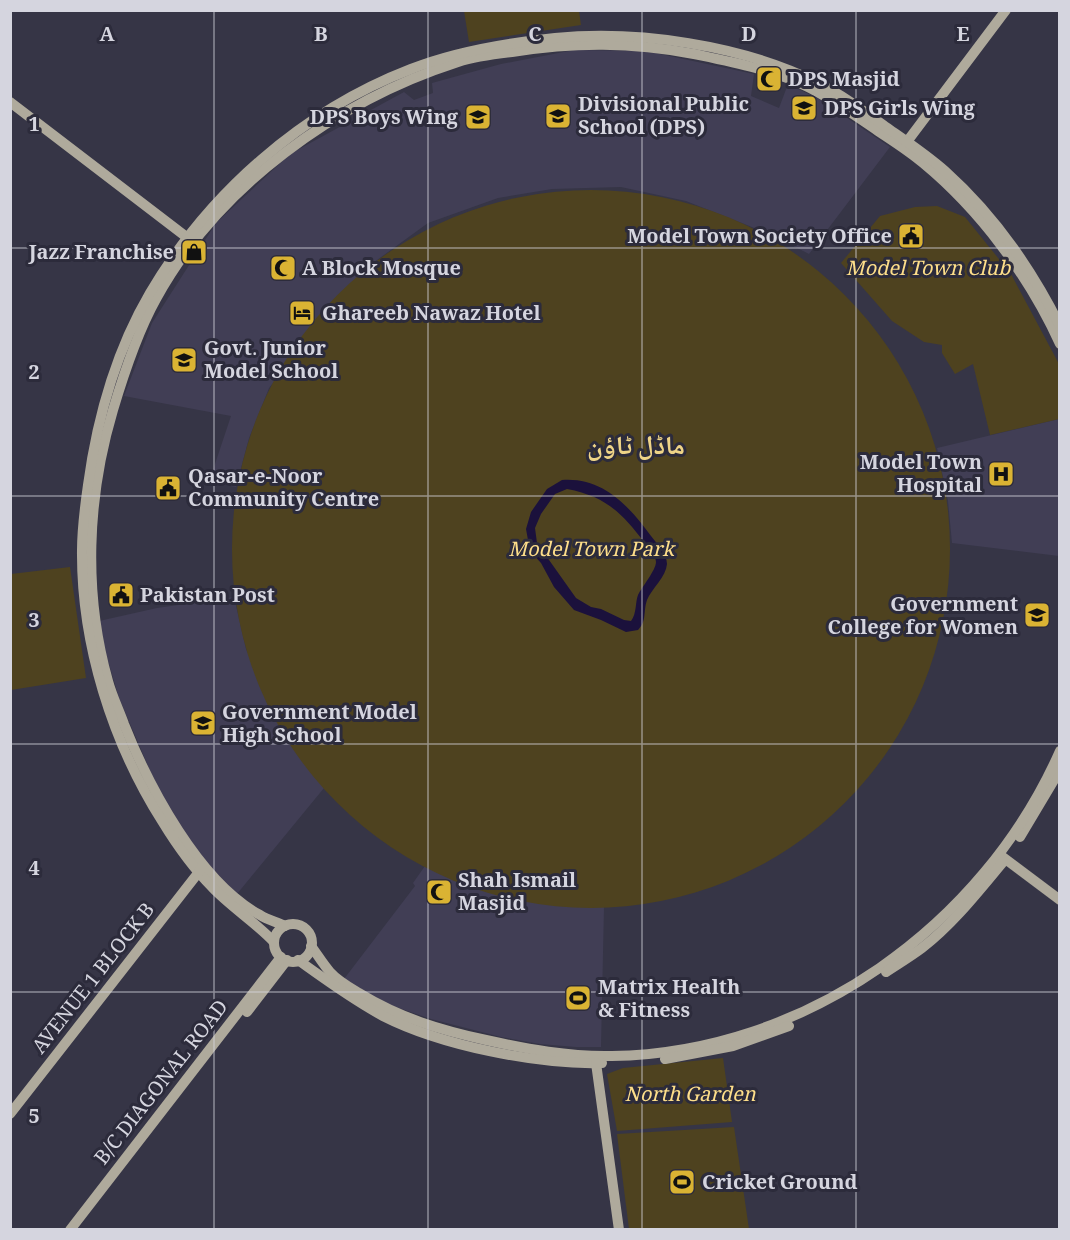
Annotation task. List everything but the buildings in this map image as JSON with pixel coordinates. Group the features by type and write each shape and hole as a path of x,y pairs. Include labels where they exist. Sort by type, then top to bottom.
{"main road":[{"path":"905,145 1006,10"},
{"path":"274,942 218,892 155,809 133,767 111,714 101,682 89,627 81,551 90,468 109,389 148,296 190,240 272,161 372,97 462,60 531,49 595,43 663,48 722,60 771,73 815,90 941,168 979,205 1016,250 1059,326"},
{"path":"10,102 190,240"},
{"path":"905,145 943,181 992,234 1025,281 1059,344"},
{"path":"1059,751 1003,857 919,939 882,967 816,1005 781,1022 731,1039 669,1052 614,1056 558,1053 485,1040 420,1023 390,1010 343,983 330,972 311,946 310,937 303,927 293,924 285,926 277,932 275,948 345,994 418,1032 515,1055 565,1062 596,1063 660,1060 733,1046 786,1028 819,1012 922,948 958,915 1003,857 1030,822 1059,770"},
{"path":"1003,857 1059,900"},
{"path":"201,868 248,907 285,926"},
{"name":"AVENUE 1 BLOCK B","path":"10,1114 201,868"},
{"path":"289,959 307,955 311,946"},
{"name":"B/C DIAGONAL ROAD","path":"70,1230 289,959"},
{"name":"B/C DIAGONAL ROAD","path":"79,1230 289,959"},
{"path":"596,1063 619,1230"}],"shaded area":[{"path":"574,50 646,51 754,74 751,96 779,108 788,84 819,99 890,147 809,254 772,235 686,201 621,187 552,189 498,198 428,223 366,268 269,388 249,438 236,487 209,482 231,416 124,396 152,323 216,223 290,154 404,92 414,100 433,93 432,83 501,64"},
{"name":"Model Town Hospital","path":"1059,419 1059,556 952,543 948,501 937,448"},
{"path":"562,480 577,480 602,488 634,514 661,549 667,560 666,569 647,600 644,620 638,630 626,632 574,610 554,587 541,563 530,551 526,529 531,512 547,489","holes":["567,489 580,492 612,507 636,532 655,557 655,565 638,595 631,621 591,607 576,598 537,543 535,528 541,514 555,494"]},
{"name":"Government Model High School","path":"234,597 246,649 291,746 324,788 237,894 206,862 180,826 157,787 119,698 99,621 157,608"},
{"path":"425,866 440,874 560,906 604,907 601,1047 540,1044 501,1037 431,1019 384,1003 344,979 415,886 413,883"}],"green space":[{"path":"464,11 579,11 581,25 469,42"},
{"name":"Model Town Park","path":"591,190 661,197 695,205 728,217 790,250 819,271 845,295 869,321 890,350 923,412 935,445 943,479 950,549 943,619 935,653 923,686 890,748 869,777 845,803 819,827 790,848 728,881 695,893 661,901 591,908 521,901 487,893 454,881 392,848 363,827 337,803 313,777 292,748 259,686 247,653 239,619 232,549 239,479 247,445 259,412 292,350 313,321 337,295 363,271 392,250 454,217 487,205 521,197"},
{"name":"Model Town Club","path":"937,206 965,217 1011,274 1059,364 1059,419 990,435 973,364 955,374 942,353 942,345 924,342 892,321 841,263 880,216 915,207"},
{"path":"70,567 86,678 11,690 11,574"},
{"name":"North Garden","path":"723,1058 732,1122 617,1131 607,1074 623,1068"},
{"name":"Cricket Ground","path":"734,1127 749,1229 629,1229 617,1134"}],"place":[{"name":"DPS Masjid","path":"769,79"},
{"name":"DPS Girls Wing","path":"804,108"},
{"name":"Divisional Public School (DPS)","path":"558,116"},
{"name":"DPS Boys Wing","path":"478,117"},
{"name":"Model Town Society Office","path":"911,236"},
{"name":"Jazz Franchise","path":"194,252"},
{"name":"A Block Mosque","path":"283,268"},
{"name":"Ghareeb Nawaz Hotel","path":"302,313"},
{"name":"Govt. Junior Model School","path":"184,360"},
{"name":"Model Town Hospital","path":"1001,474"},
{"name":"Qasar-e-Noor Community Centre","path":"168,488"},
{"name":"Pakistan Post","path":"121,595"},
{"name":"Government College for Women","path":"1037,615"},
{"name":"Government Model High School","path":"203,723"},
{"name":"Shah Ismail Masjid","path":"439,892"},
{"name":"Matrix Health & Fitness","path":"578,998"},
{"name":"Cricket Ground","path":"682,1182"}],"district":[{"name":"ماڈل ٹاؤن","path":"636,445"}]}
